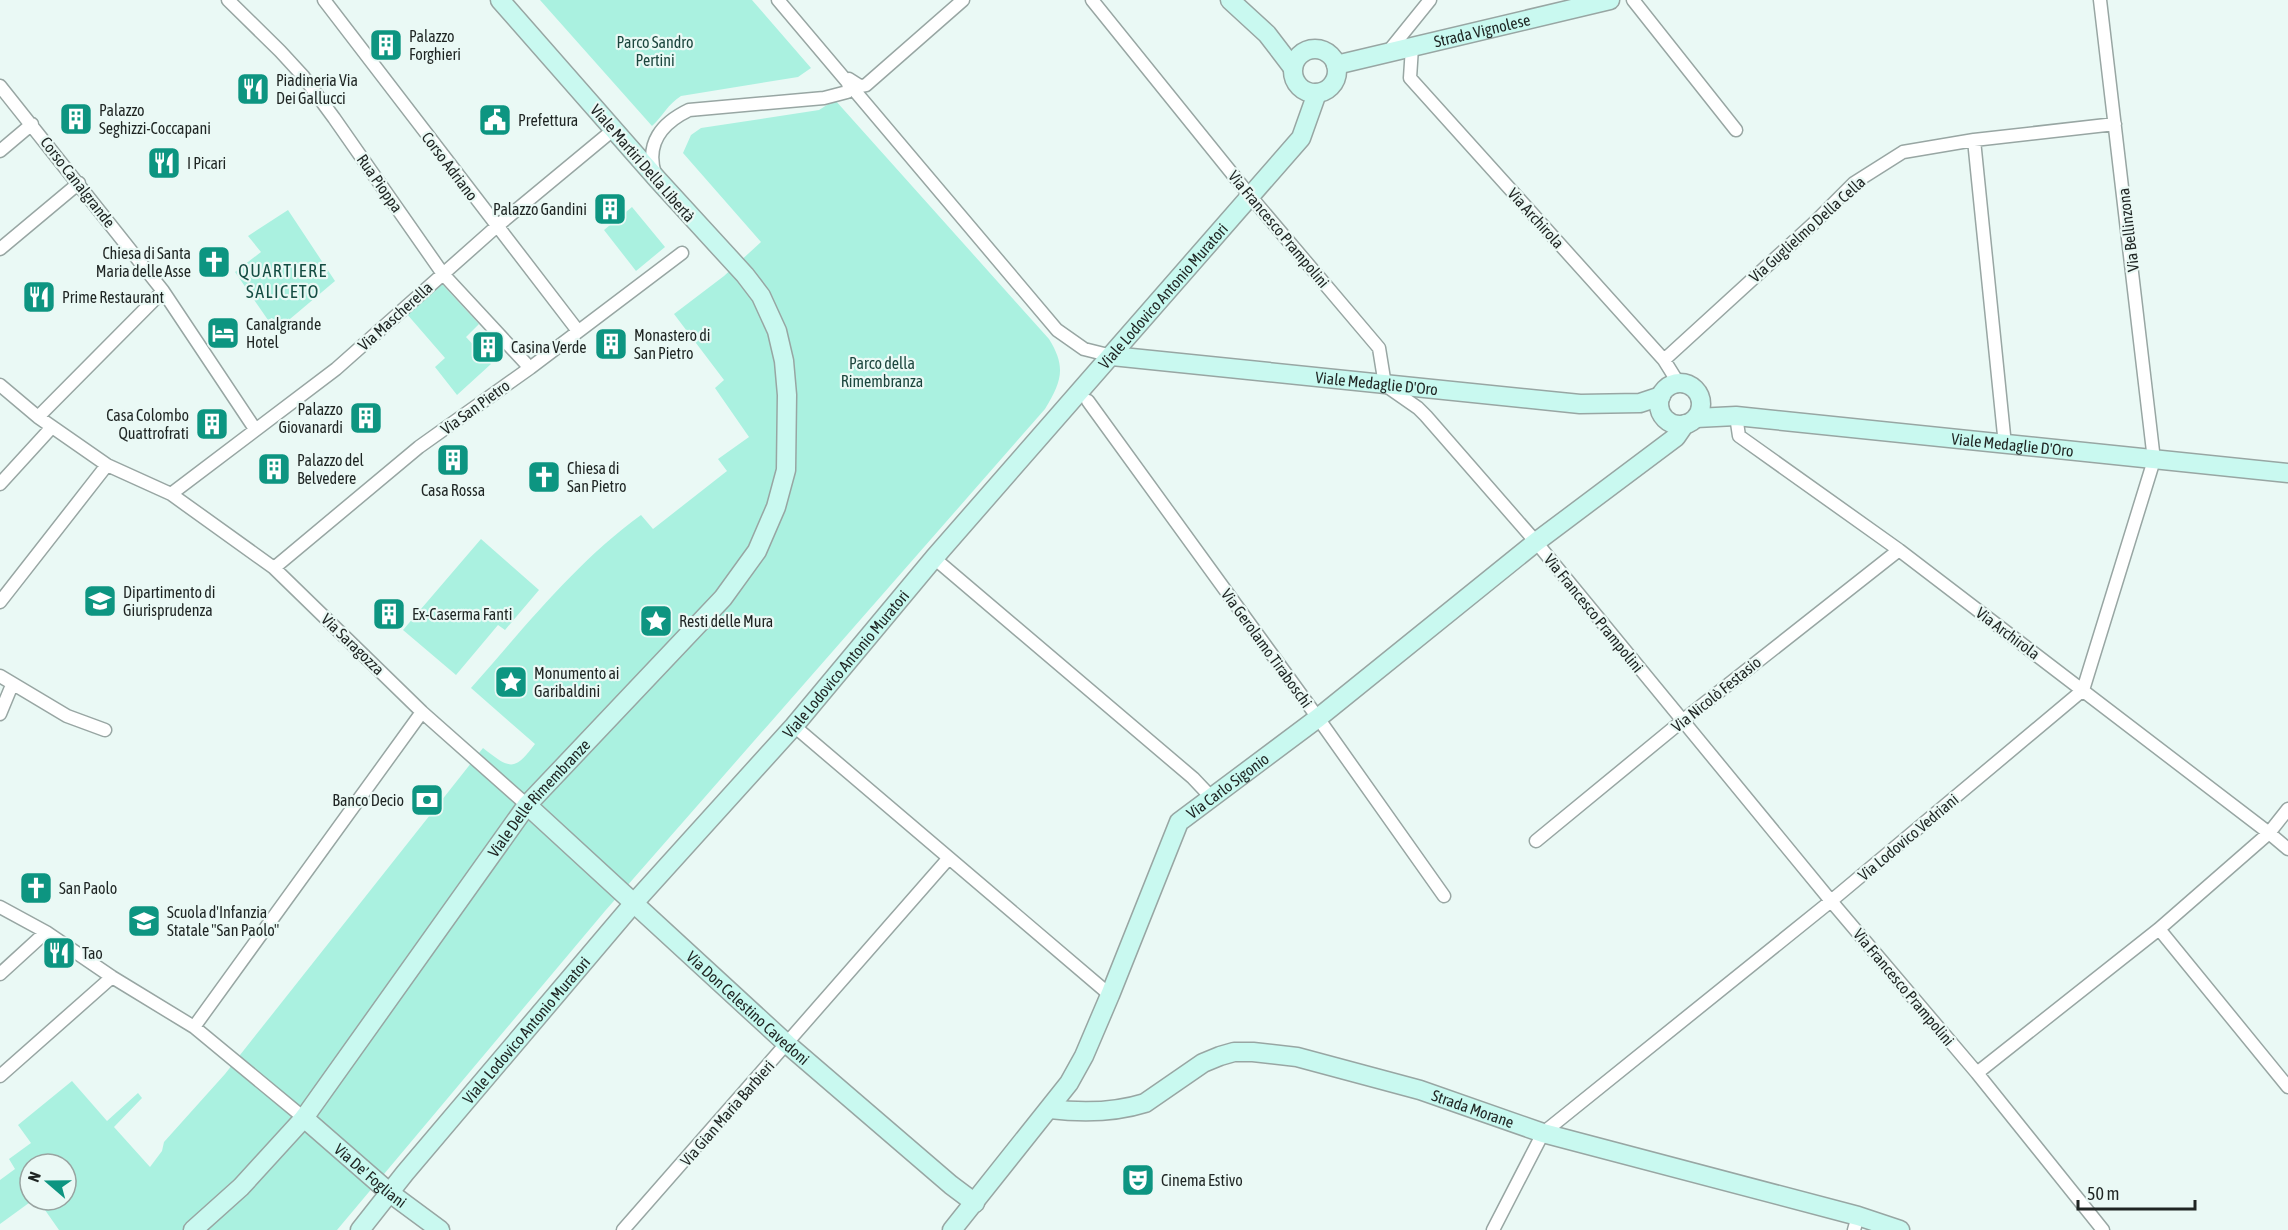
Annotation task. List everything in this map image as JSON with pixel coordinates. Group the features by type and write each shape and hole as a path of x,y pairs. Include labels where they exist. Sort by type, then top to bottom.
{"street":[{"name":"Rua Pioppa","path":"228,0 303,76 443,274 530,368"},
{"name":"Corso Adriano","path":"324,0 578,331"},
{"name":"Viale Martiri Della Libertà","path":"500,0 613,130 745,275 761,296 777,332"},
{"path":"778,0 1057,330 1084,349 1112,356"},
{"path":"843,75 856,85 863,87 963,0"},
{"name":"Via Francesco Prampolini","path":"1092,0 1251,196 1379,348 1385,385 1426,416 1536,542 1831,901 1977,1073 2103,1230"},
{"path":"1230,0 1267,34 1293,68"},
{"path":"1267,34 1329,54 1336,65 1388,52 1430,0"},
{"name":"Strada Vignolese","path":"1388,52 1610,0"},
{"path":"1633,0 1736,130"},
{"name":"Via Bellinzona","path":"2100,0 2154,460"},
{"name":"Via Archirola","path":"1412,46 1410,78 1664,360 1679,384"},
{"path":"1311,49 1299,55 1293,68 1293,74 1299,86 1317,93"},
{"name":"Viale Lodovico Antonio Muratori","path":"360,1230 633,904 794,726 934,558 1301,138 1317,93 1333,83 1337,71 1336,65"},
{"path":"658,180 651,163 652,146 662,130 681,114 700,107 824,98 847,92 849,87 843,75"},
{"name":"Corso Canalgrande","path":"0,86 163,291 255,429"},
{"path":"0,152 32,124"},
{"name":"Via Guglielmo Della Cella","path":"1664,360 1814,223 1854,183 1903,152 1974,140 2115,124"},
{"name":"Via Mascherella","path":"171,494 336,369 496,227 613,130"},
{"path":"1974,140 2005,445"},
{"path":"0,249 79,183"},
{"name":"Via San Pietro","path":"274,568 419,447 530,368 682,253"},
{"path":"38,417 163,291"},
{"name":"Viale Delle Rimembranze","path":"192,1230 241,1187 304,1118 527,805 723,598 756,551 776,507 786,470 787,395 784,361 777,332"},
{"name":"Viale Medaglie D'Oro","path":"1112,356 1580,404 1641,403 1662,408"},
{"name":"Via Saragozza","path":"0,385 38,417 107,465 171,494 274,568 422,712 527,805"},
{"path":"1671,385 1689,386 1699,397 1700,408 1690,421 1671,423 1662,408 1671,385"},
{"name":"Viale Medaglie D'Oro","path":"1699,397 1736,416"},
{"name":"Via Gerolamo Tiraboschi","path":"1088,401 1318,718 1443,896"},
{"name":"Via Carlo Sigonio","path":"1648,457 1662,430 1662,408"},
{"name":"Via Archirola","path":"1736,416 1739,436 1899,550 2288,849"},
{"name":"Viale Medaglie D'Oro","path":"1690,421 1736,416 2288,472"},
{"name":"Via Carlo Sigonio","path":"952,1230 1069,1083 1084,1056 1110,996 1179,822 1318,718 1536,542 1676,436 1690,421"},
{"path":"0,484 51,426"},
{"path":"2083,690 2154,460"},
{"path":"0,602 107,465"},
{"name":"Via Nicolò Festasio","path":"1536,841 1682,721 1899,550"},
{"path":"934,558 1185,770 1211,797"},
{"path":"0,676 67,716 105,730"},
{"path":"0,714 12,685"},
{"name":"Via Lodovico Vedriani","path":"1543,1133 1831,901 2083,690"},
{"path":"194,1027 422,712"},
{"path":"794,726 1110,996"},
{"name":"Via Don Celestino Cavedoni","path":"527,805 787,1044 975,1203"},
{"path":"1977,1073 2159,929 2269,833 2288,809"},
{"name":"Via Gian Maria Barbieri","path":"623,1230 948,859"},
{"path":"0,907 46,933 194,1027 304,1118"},
{"path":"2159,929 2288,1087"},
{"path":"0,975 46,933"},
{"path":"0,1076 112,977"},
{"name":"Strada Morane","path":"1050,1109 1100,1112 1145,1103 1203,1063 1234,1052 1297,1057 1391,1082 1543,1133 1856,1223 1900,1230"},
{"name":"Via De' Fogliani","path":"304,1118 390,1193 440,1230"},
{"path":"1492,1230 1543,1133"}],"green space":[{"name":"Parco Sandro Pertini","path":"540,0 752,0 811,68 798,77 681,96 652,126"},
{"name":"Parco della Rimembranza","path":"835,100 1049,339 1058,358 1060,375 1055,391 1045,409 605,911 337,1230 59,1230 46,1212 78,1212 78,1152 19,1152 31,1143 18,1125 72,1081 107,1121 138,1093 142,1098 114,1127 150,1167 162,1151 164,1142 225,1074 483,748 500,760 511,764 522,759 535,744 471,688 572,575 617,534 641,515 653,529 727,471 718,459 749,437 715,388 724,380 674,314 724,276 761,242 683,153 691,135 701,128 819,110"},
{"path":"632,207 665,247 636,271 604,230"},
{"path":"288,210 335,281 290,319 295,327 285,335 272,318 268,320 235,272 261,252 248,236"},
{"path":"441,283 479,324 466,337 491,364 457,395 435,367 445,358 406,313"},
{"path":"481,539 539,590 505,630 498,625 456,675 403,630"},
{"name":"Parco della Rimembranza","path":"18,1152 18,1211 0,1224 0,1180 15,1169 9,1159"}],"place":[{"name":"Palazzo Forghieri","path":"386,45"},
{"name":"Piadineria Via Dei Gallucci","path":"253,89"},
{"name":"Palazzo Seghizzi-Coccapani","path":"76,119"},
{"name":"Prefettura","path":"495,120"},
{"name":"I Picari","path":"164,163"},
{"name":"Palazzo Gandini","path":"610,209"},
{"name":"Chiesa di Santa Maria delle Asse","path":"214,262"},
{"name":"Prime Restaurant","path":"39,297"},
{"name":"Canalgrande Hotel","path":"223,333"},
{"name":"Monastero di San Pietro","path":"611,344"},
{"name":"Casina Verde","path":"488,347"},
{"name":"Palazzo Giovanardi","path":"366,418"},
{"name":"Casa Colombo Quattrofrati","path":"212,424"},
{"name":"Casa Rossa","path":"453,460"},
{"name":"Palazzo del Belvedere","path":"274,469"},
{"name":"Chiesa di San Pietro","path":"544,477"},
{"name":"Dipartimento di Giurisprudenza","path":"100,601"},
{"name":"Ex-Caserma Fanti","path":"389,614"},
{"name":"Resti delle Mura","path":"656,621"},
{"name":"Monumento ai Garibaldini","path":"511,682"},
{"name":"Banco Decio","path":"427,800"},
{"name":"San Paolo","path":"36,888"},
{"name":"Scuola d'Infanzia Statale \"San Paolo\"","path":"144,921"},
{"name":"Tao","path":"59,953"},
{"name":"Cinema Estivo","path":"1138,1180"}],"district":[{"name":"QUARTIERE SALICETO","path":"283,281"}]}
